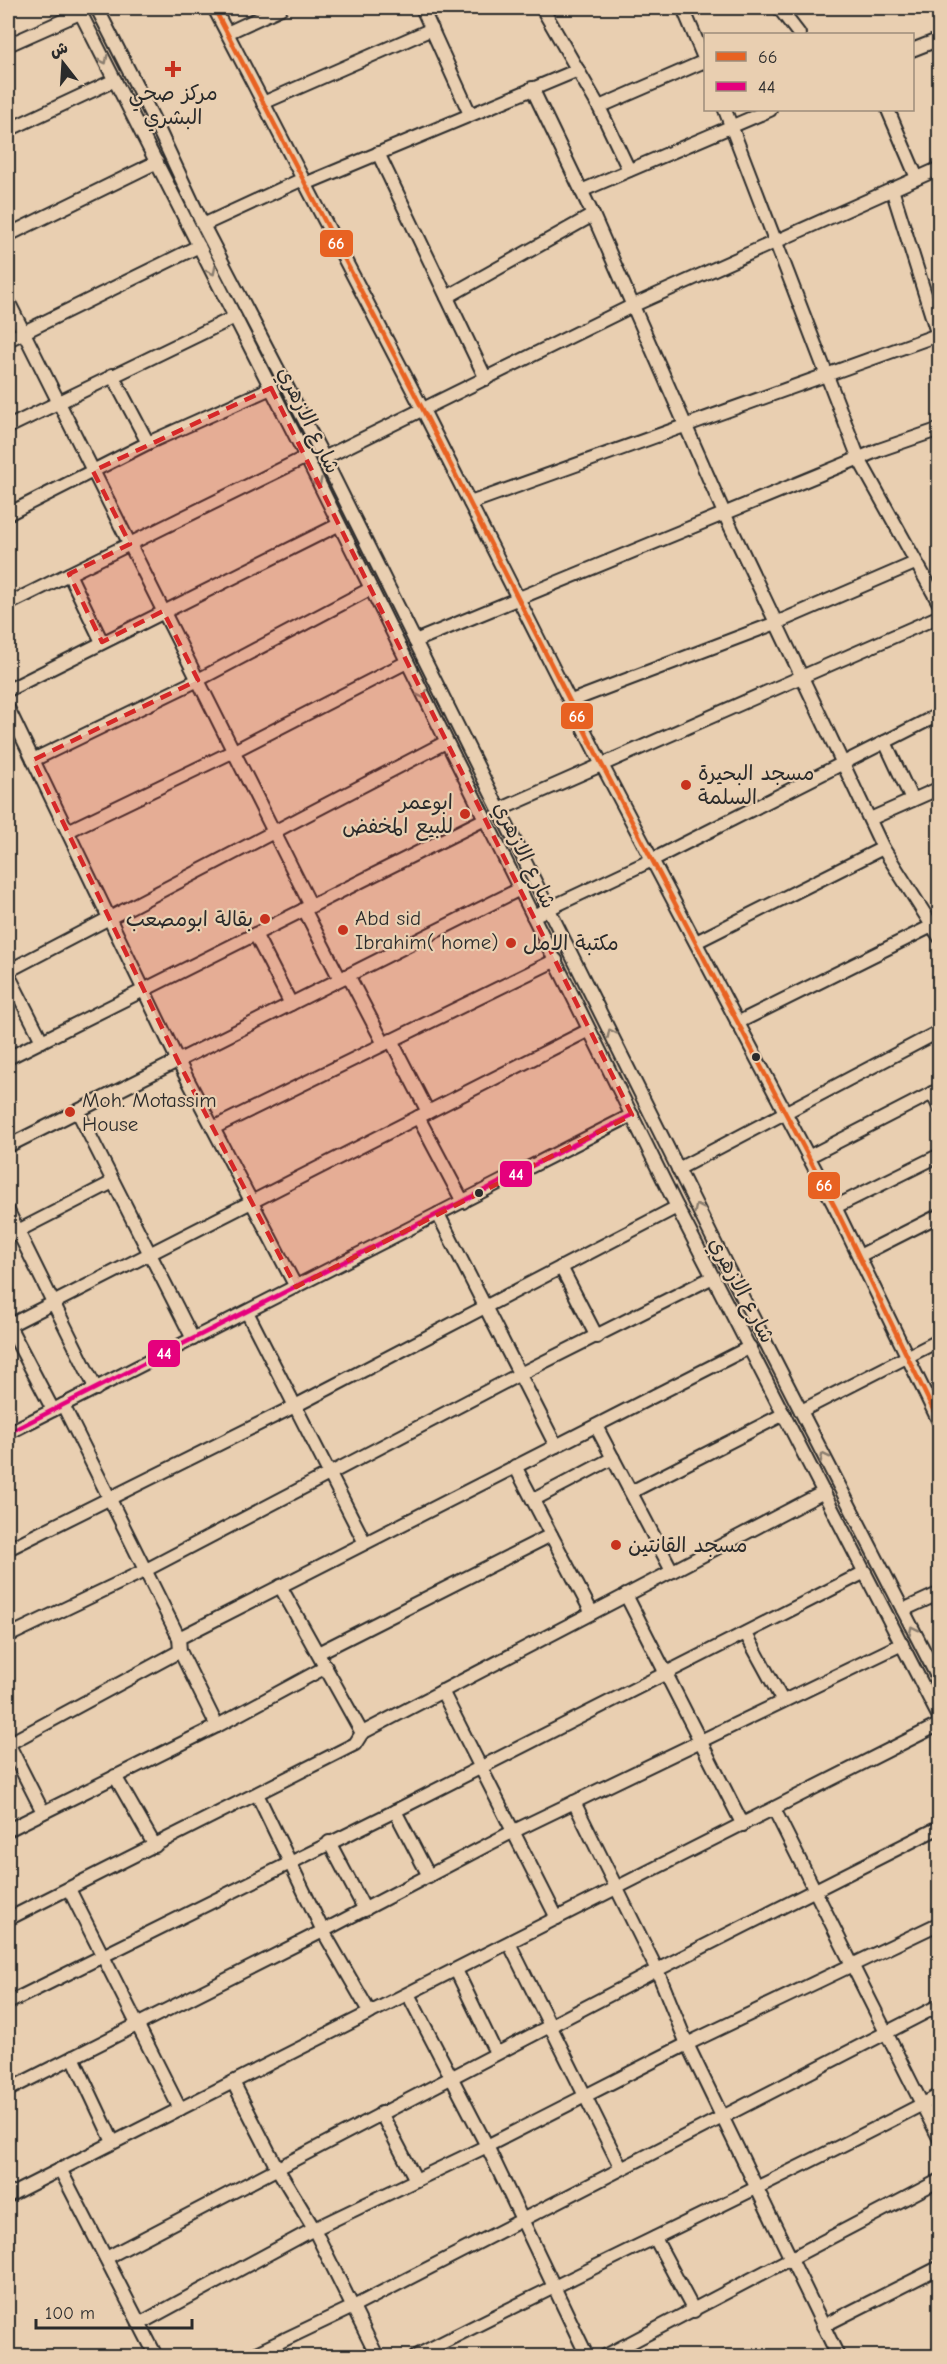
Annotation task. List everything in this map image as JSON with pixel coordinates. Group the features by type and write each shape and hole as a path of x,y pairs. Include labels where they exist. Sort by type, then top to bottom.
{"street":[{"name":"شارع الازهري","path":"97,8 156,124 203,225 324,458 678,1169 939,1682"},
{"path":"214,8 423,410 652,860 835,1207 939,1424"},
{"path":"227,33 281,8"},
{"path":"423,8 470,114"},
{"path":"683,8 704,60"},
{"path":"779,8 798,33"},
{"path":"546,9 599,107 629,170"},
{"name":"شارع الازهري","path":"79,10 306,457 677,1207 939,1717"},
{"path":"8,45 79,10"},
{"path":"263,103 432,29"},
{"path":"914,49 939,39"},
{"path":"599,107 704,62"},
{"path":"203,225 304,181 378,153 578,70"},
{"path":"8,130 115,80"},
{"path":"532,88 593,215 724,513 801,677 883,848 937,923 939,938"},
{"path":"725,111 778,240 859,459 939,605"},
{"path":"581,191 767,111"},
{"path":"888,111 917,178"},
{"path":"378,153 486,379"},
{"path":"8,235 157,162"},
{"path":"324,458 634,305 939,168"},
{"path":"470,503 686,428 828,374 939,337 892,189"},
{"path":"447,297 593,215"},
{"path":"8,340 199,246"},
{"path":"8,301 234,751 308,908 344,977 388,1042 463,1202"},
{"path":"8,427 236,317"},
{"path":"112,375 148,443"},
{"path":"8,514 148,443 271,388"},
{"path":"415,641 724,513 939,429"},
{"path":"8,604 306,457"},
{"path":"8,690 338,525"},
{"path":"571,701 776,623 915,562"},
{"path":"69,574 102,642"},
{"path":"33,760 198,680 370,589"},
{"path":"500,810 939,616"},
{"path":"68,831 234,751 407,662"},
{"path":"8,708 178,1061 296,1287"},
{"path":"533,916 652,860 939,714"},
{"path":"42,1041 8,973 110,917 446,742"},
{"path":"885,742 912,800"},
{"path":"870,819 939,788"},
{"path":"8,1058 485,819"},
{"path":"696,942 883,848"},
{"path":"8,1146 520,889"},
{"path":"737,1023 937,923"},
{"path":"255,934 291,1004"},
{"path":"213,1128 556,960"},
{"path":"217,1726 110,1496 8,1326 589,1030"},
{"path":"678,1169 785,1115 939,1031"},
{"path":"808,1157 936,1091 939,1109"},
{"path":"78,1112 193,1339"},
{"path":"8,1433 632,1115"},
{"path":"835,1207 939,1155"},
{"path":"12,1233 113,1182"},
{"path":"8,1549 110,1496 295,1406 677,1207"},
{"path":"8,1211 12,1233 53,1303 96,1389"},
{"path":"438,1214 556,1446"},
{"path":"859,1257 939,1215"},
{"path":"561,1267 597,1337"},
{"path":"8,1636 144,1571 520,1374 713,1277"},
{"path":"247,1312 365,1543"},
{"path":"801,1411 939,1340"},
{"path":"43,1812 8,1744 280,1586 750,1347"},
{"path":"631,1492 784,1414"},
{"path":"596,1426 672,1571"},
{"path":"533,1500 613,1458"},
{"path":"515,1466 592,1613"},
{"path":"8,1919 355,1744 362,1733 824,1492"},
{"path":"318,1653 551,1535"},
{"path":"8,2003 395,1811 865,1572"},
{"path":"280,1586 362,1733"},
{"path":"903,1610 939,1593"},
{"path":"626,1596 743,1825"},
{"path":"746,1634 782,1701"},
{"path":"8,2090 323,1931 512,1832 902,1644"},
{"path":"8,1830 217,1726 326,1667"},
{"path":"442,1691 557,1918"},
{"path":"8,2196 743,1825 939,1717"},
{"path":"115,1776 155,1846"},
{"path":"257,1794 323,1931 370,2013"},
{"path":"574,1802 657,1970 687,2044 838,2356"},
{"path":"774,1809 939,2140"},
{"path":"395,1811 429,1876"},
{"path":"106,2258 496,2053 939,1827"},
{"path":"329,1842 364,1910"},
{"path":"69,1889 180,2109"},
{"path":"139,2324 314,2229 488,2146 687,2044 939,1923"},
{"path":"509,1943 621,2168"},
{"path":"456,1970 496,2053"},
{"path":"408,1994 488,2146 587,2356"},
{"path":"250,2356 353,2307 939,2004"},
{"path":"73,2057 113,2142"},
{"path":"233,2082 277,2168 314,2229 377,2356"},
{"path":"416,2356 555,2285 756,2189 939,2095"},
{"path":"381,2113 416,2180"},
{"path":"60,2169 156,2356"},
{"path":"605,2356 694,2312 939,2180"},
{"path":"655,2238 694,2312"},
{"path":"823,2326 939,2267"}],"highlighted area":[{"path":"271,388 632,1115 296,1287 178,1061 33,760 198,680 163,611 102,642 69,574 130,544 93,471"}],"transit line":[{"name":"66","path":"214,8 423,410 601,763 835,1207 940,1424"},
{"name":"44","path":"8,1433 632,1115"}],"place":[{"name":"مركز صحي البشري","path":"173,69"},
{"name":"مسجد البحيرة السلمة","path":"686,785"},
{"name":"ابوعمر للبيع المخفض","path":"465,814"},
{"name":"بقالة ابومصعب","path":"265,919"},
{"name":"Abd sid Ibrahim( home)","path":"343,930"},
{"name":"مكتبة الامل","path":"511,943"},
{"name":"Moh. Motassim House","path":"70,1112"},
{"name":"مسجد القانتين","path":"616,1545"}]}
